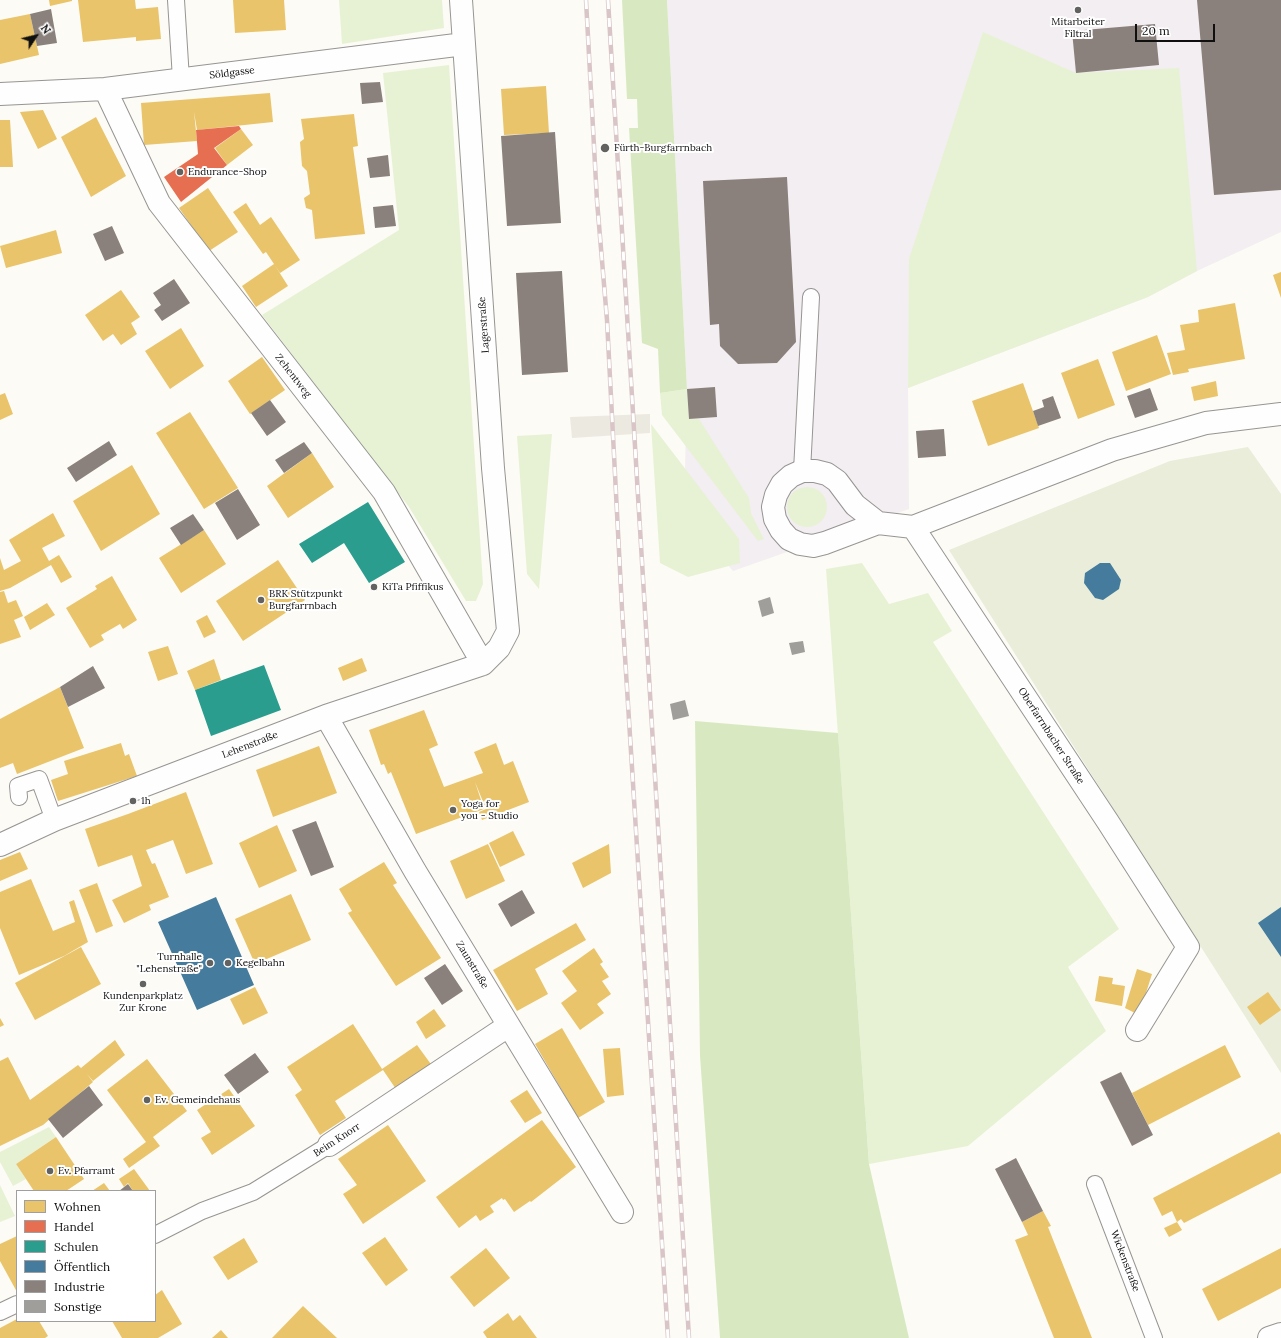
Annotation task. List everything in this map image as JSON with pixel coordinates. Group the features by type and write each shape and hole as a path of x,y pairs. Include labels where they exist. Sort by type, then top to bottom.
{"street":[{"name":"Lagerstraße","path":"461,0 493,468 508,631 499,648"},
{"name":"Söldgasse","path":"0,94 105,89 464,44"},
{"name":"Zehentweg","path":"105,89 159,203 384,492 483,664"},
{"path":"878,523 855,505 837,481 827,474 815,471 802,472 791,476 782,484 774,501 773,507 775,519 781,530 789,539 800,544 813,546 878,523 914,527 1112,450 1206,423 1281,414"},
{"name":"Oberfarrnbacher Straße","path":"914,527 1108,822 1188,947 1137,1030"},
{"name":"Lehenstraße","path":"0,844 28,833 54,820 326,716 483,664 499,648"},
{"name":"Zaunstraße","path":"326,716 415,871 622,1212"},
{"name":"Beim Knorr","path":"329,1145 508,1026"},
{"path":"1269,1338 1281,1334"}],"lane":[{"path":"176,0 181,79"},
{"path":"802,472 811,297"},
{"path":"19,797 18,786 38,780 54,820"},
{"name":"Beim Knorr","path":"156,1234 202,1210 253,1192 329,1145"},
{"name":"Wickenstraße","path":"1095,1184 1154,1338"},
{"path":"0,1312 16,1304"}],"shaded area":[{"path":"667,0 1281,0 1281,232 1197,271 1148,297 908,388 909,509 733,571 684,512 687,389"},
{"path":"650,414 650,433 572,438 570,417"}],"green space":[{"path":"339,0 442,0 444,28 342,44"},
{"path":"622,0 667,0 687,389 660,393 658,349 642,343 629,128 638,128 637,99 627,99"},
{"path":"983,32 1076,73 1179,68 1197,271 1148,297 908,388 909,259"},
{"path":"449,65 483,584 476,601 466,601 409,507 262,315 399,230 383,73"},
{"path":"687,389 689,419 699,419 749,498 751,513 764,539 758,541 662,415 660,393"},
{"path":"651,424 739,539 740,563 688,577 660,563"},
{"path":"552,434 539,589 527,574 517,436"},
{"path":"1248,447 1281,494 1281,1073 949,550 1170,461"},
{"path":"803,487 811,487 818,490 824,496 827,507 824,518 818,524 811,527 803,527 796,524 790,518 787,511 787,503 790,496 796,490"},
{"path":"862,563 889,604 928,593 952,631 933,642 1119,929 1068,967 1106,1031 968,1146 869,1164 826,569"},
{"path":"695,721 838,733 869,1164 909,1338 720,1338 700,1056"},
{"path":"49,1127 56,1137 16,1164 26,1179 13,1186 0,1162 0,1152"},
{"path":"0,1185 15,1216 0,1222"}],"building: Wohnen":[{"path":"49,0 72,0 72,1 50,6"},
{"path":"78,0 135,0 136,9 158,7 161,39 136,41 136,37 83,42"},
{"path":"233,0 284,0 286,30 235,33"},
{"path":"30,14 39,55 0,64 0,20"},
{"path":"546,86 549,133 504,135 501,89"},
{"path":"270,93 273,122 197,130 194,112 197,141 144,145 141,103"},
{"path":"43,110 57,139 38,149 20,112"},
{"path":"354,114 358,146 353,147 365,234 315,239 312,210 306,208 304,198 310,194 307,171 302,166 300,142 304,139 301,119"},
{"path":"96,117 126,176 91,197 61,137"},
{"path":"0,120 10,120 13,167 0,167"},
{"path":"241,129 253,145 227,165 215,148"},
{"path":"208,188 238,232 209,251 179,208"},
{"path":"246,203 260,225 271,217 300,260 280,273 266,252 263,254 233,212"},
{"path":"56,230 62,253 6,268 0,246"},
{"path":"274,264 288,286 256,307 242,286"},
{"path":"1281,272 1281,298 1273,275"},
{"path":"121,290 140,317 131,323 137,334 121,345 113,334 103,341 85,315"},
{"path":"1235,303 1245,359 1188,369 1189,372 1173,375 1167,353 1185,350 1180,325 1199,322 1198,310"},
{"path":"181,328 204,366 170,389 145,351"},
{"path":"1157,335 1171,374 1126,391 1112,352"},
{"path":"262,357 285,390 250,414 228,381"},
{"path":"1098,359 1115,405 1078,419 1061,373"},
{"path":"1216,381 1218,396 1194,401 1191,387"},
{"path":"1023,383 1039,428 988,446 972,401"},
{"path":"5,393 13,414 0,420 0,395"},
{"path":"190,412 238,488 204,509 156,433"},
{"path":"312,453 334,487 288,518 267,486"},
{"path":"132,465 160,514 101,551 73,501"},
{"path":"53,513 65,536 42,548 49,561 59,555 72,577 61,583 51,565 10,588 0,591 0,558 4,570 21,561 9,540"},
{"path":"204,530 226,564 181,593 159,558"},
{"name":"BRK Stützpunkt Burgfarrnbach","path":"278,560 305,600 243,641 216,601"},
{"path":"112,576 137,620 123,629 120,624 101,635 104,640 90,648 66,608 97,589 95,586"},
{"path":"4,591 8,603 16,600 23,616 14,620 21,637 0,644 0,592"},
{"path":"47,603 55,615 30,630 24,617"},
{"path":"207,615 216,632 204,638 196,621"},
{"path":"168,646 178,674 158,681 148,652"},
{"path":"362,658 367,671 343,681 338,668"},
{"path":"214,659 221,680 195,690 187,671"},
{"path":"60,687 84,748 17,774 13,763 0,768 0,719"},
{"path":"424,710 438,745 429,749 444,787 483,773 474,752 496,743 504,765 513,761 529,802 482,820 479,812 486,809 475,782 484,809 416,834 391,772 388,774 384,764 381,765 369,730"},
{"path":"121,743 125,756 129,754 137,776 58,801 51,780 68,774 64,761"},
{"path":"319,746 337,793 273,817 256,770"},
{"path":"186,792 213,864 186,874 173,840 146,850 152,864 155,863 169,897 149,905 151,910 124,923 112,900 142,886 132,855 98,867 85,829"},
{"path":"277,825 297,871 259,888 239,843"},
{"path":"513,831 525,855 500,867 489,843"},
{"path":"488,844 505,881 466,899 450,861"},
{"path":"609,844 611,873 583,888 572,863"},
{"path":"20,852 28,869 0,881 0,860"},
{"path":"384,862 397,883 393,885 441,958 396,986 348,913 352,911 339,889"},
{"path":"31,879 53,931 75,922 69,902 74,900 88,942 64,956 19,975 0,928 0,892"},
{"path":"97,883 113,926 96,933 79,890"},
{"path":"291,894 311,940 255,964 235,919"},
{"path":"576,923 586,940 535,969 548,994 517,1011 493,970"},
{"path":"81,947 101,984 35,1020 15,983"},
{"path":"594,948 603,962 600,964 609,977 602,981 611,994 597,1004 604,1013 580,1030 561,1003 577,991 562,971"},
{"path":"1137,969 1152,974 1139,1015 1125,1008"},
{"path":"1099,976 1113,978 1112,984 1125,986 1122,1006 1095,1001"},
{"path":"255,987 268,1013 243,1025 230,999"},
{"path":"1268,992 1281,1010 1260,1025 1247,1007"},
{"path":"434,1009 446,1026 426,1039 416,1022"},
{"path":"0,1018 4,1025 0,1027"},
{"path":"353,1024 382,1069 417,1045 433,1067 398,1092 383,1070 335,1101 346,1118 320,1135 295,1095 302,1090 287,1067"},
{"path":"562,1028 605,1102 578,1118 535,1044"},
{"path":"115,1040 125,1055 93,1081 87,1074 93,1082 43,1125 0,1146 0,1061 8,1057 30,1100 78,1065 81,1068"},
{"path":"1225,1045 1241,1077 1148,1125 1132,1093"},
{"path":"620,1048 624,1095 607,1097 603,1049"},
{"name":"Ev. Gemeindehaus","path":"147,1059 187,1111 153,1137 160,1146 129,1168 123,1159 146,1142 107,1090"},
{"path":"229,1089 255,1126 212,1155 201,1138 211,1132 197,1110"},
{"path":"527,1090 542,1113 525,1123 510,1101"},
{"path":"542,1120 576,1167 531,1202 530,1201 514,1212 505,1199 503,1200 502,1198 490,1206 494,1212 480,1221 476,1215 459,1228 436,1197"},
{"path":"388,1125 426,1181 363,1224 343,1194 357,1185 338,1159"},
{"path":"1279,1132 1281,1135 1281,1173 1184,1223 1181,1219 1177,1222 1172,1211 1162,1216 1153,1198"},
{"name":"Ev. Pfarramt","path":"56,1137 84,1179 68,1190 33,1190 16,1164"},
{"path":"134,1169 149,1190 132,1190 128,1183 124,1187 119,1179"},
{"path":"104,1183 109,1190 94,1190"},
{"path":"1043,1211 1051,1226 1048,1227 1092,1338 1054,1338 1015,1240 1028,1235 1022,1222"},
{"path":"1177,1222 1182,1230 1169,1237 1164,1228"},
{"path":"16,1236 16,1290 0,1261 0,1244"},
{"path":"385,1237 408,1270 386,1286 362,1253"},
{"path":"244,1238 258,1262 228,1280 213,1257"},
{"path":"486,1248 510,1278 474,1307 450,1277"},
{"path":"1281,1248 1281,1288 1218,1321 1202,1289"},
{"path":"162,1290 182,1324 158,1338 122,1338 113,1322 156,1322 156,1294"},
{"path":"303,1306 337,1338 272,1338"},
{"path":"508,1313 513,1321 520,1315 537,1338 487,1338 483,1332"},
{"path":"16,1320 16,1322 40,1322 48,1336 45,1338 0,1338 0,1328"},
{"path":"221,1330 228,1338 212,1338"}],"building: Handel":[{"path":"239,126 241,129 214,148 227,165 181,202 164,177 198,154 196,130"}],"building: Schulen":[{"path":"368,502 405,562 369,583 344,543 312,563 299,544"},
{"path":"264,665 281,710 211,736 195,690"}],"building: Öffentlich":[{"path":"1100,563 1110,563 1121,580 1119,589 1103,600 1095,598 1084,583 1085,573"},
{"name":"Turnhalle \"Lehenstraße\"","path":"216,897 254,985 197,1010 158,922"},
{"path":"1281,907 1281,957 1258,923"}],"building: Industrie":[{"path":"1197,0 1281,0 1281,190 1214,195"},
{"path":"51,9 57,43 37,46 30,14"},
{"path":"1155,24 1159,65 1076,73 1072,31"},
{"path":"380,82 383,102 362,104 360,83"},
{"path":"555,132 561,223 507,226 501,136"},
{"path":"388,155 390,176 370,178 367,158"},
{"path":"787,177 796,342 777,363 738,364 720,346 719,324 710,325 703,181"},
{"path":"393,205 396,226 375,228 373,207"},
{"path":"112,226 124,253 105,261 93,234"},
{"path":"562,271 568,372 522,375 516,273"},
{"path":"174,279 190,303 162,321 154,310 161,305 153,293"},
{"path":"715,387 717,417 689,419 687,389"},
{"path":"1150,388 1158,410 1135,418 1127,396"},
{"path":"1053,396 1061,418 1038,426 1033,411 1044,407 1042,400"},
{"path":"270,400 286,422 267,436 251,413"},
{"path":"944,429 946,456 918,458 916,431"},
{"path":"109,441 117,455 76,482 67,468"},
{"path":"304,442 312,453 284,473 275,460"},
{"path":"238,489 260,525 237,540 215,503"},
{"path":"193,514 204,530 181,545 170,528"},
{"path":"93,666 105,688 68,707 60,687"},
{"path":"316,821 334,867 311,876 292,830"},
{"path":"522,890 535,913 511,927 498,904"},
{"path":"445,964 463,991 442,1005 424,978"},
{"path":"255,1053 269,1072 238,1094 224,1075"},
{"path":"1121,1072 1153,1135 1132,1146 1100,1082"},
{"path":"89,1086 103,1105 63,1138 48,1119"},
{"path":"1016,1158 1043,1211 1022,1222 995,1169"},
{"path":"128,1184 132,1190 120,1190"}],"building: Sonstige":[{"path":"770,597 774,613 762,617 758,601"},
{"path":"803,641 805,652 792,655 789,643"},
{"path":"685,700 689,716 673,720 670,704"}],"railway":[{"path":"586,0 597,201 607,320 622,609 668,1338"},
{"path":"608,0 689,1338"}],"place":[{"name":"Mitarbeiter Filtral","path":"1078,10"},
{"name":"Fürth-Burgfarrnbach","path":"605,148"},
{"name":"Endurance-Shop","path":"180,172"},
{"name":"KiTa Pfiffikus","path":"374,587"},
{"name":"BRK Stützpunkt Burgfarrnbach","path":"261,600"},
{"name":"1h","path":"133,801"},
{"name":"Yoga for you - Studio","path":"453,810"},
{"name":"Turnhalle \"Lehenstraße\"","path":"210,963"},
{"name":"Kegelbahn","path":"228,963"},
{"name":"Kundenparkplatz Zur Krone","path":"143,984"},
{"name":"Ev. Gemeindehaus","path":"147,1100"},
{"name":"Ev. Pfarramt","path":"50,1171"}]}
